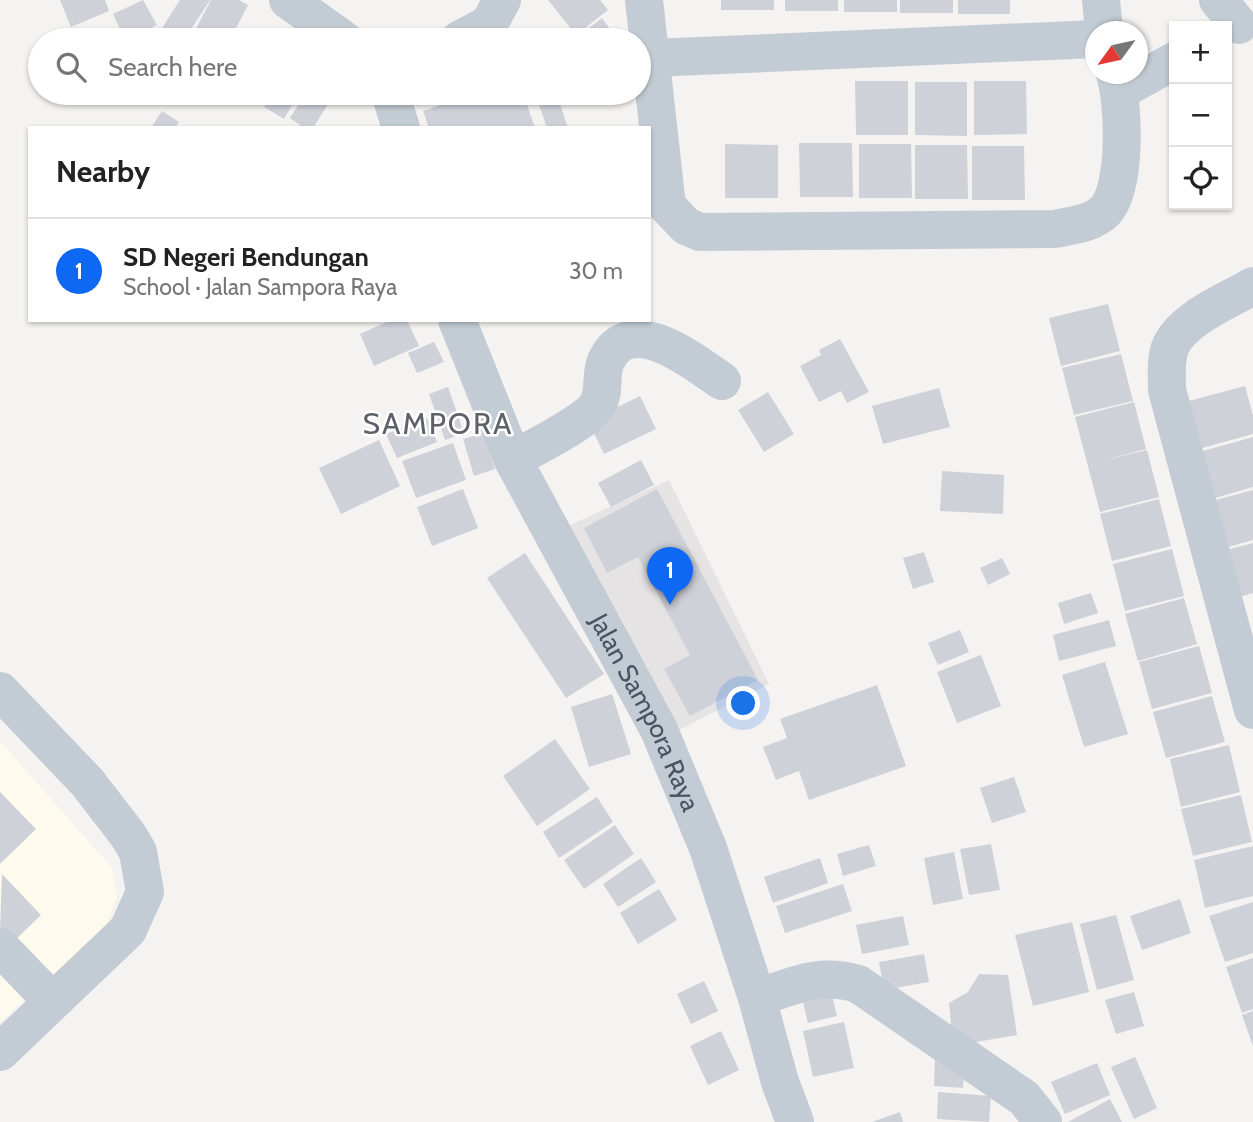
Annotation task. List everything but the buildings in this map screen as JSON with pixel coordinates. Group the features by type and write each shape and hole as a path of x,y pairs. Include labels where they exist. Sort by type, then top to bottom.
{"street":[{"path":"288,0 327,28"},
{"path":"482,28 489,24 502,0"},
{"path":"644,0 647,28"},
{"path":"1101,0 1103,21"},
{"path":"1085,39 651,58 667,206 686,226 700,232 1055,229 1084,223 1106,209 1114,196 1119,174 1118,84"},
{"path":"1148,71 1169,63"},
{"path":"394,105 400,126"},
{"path":"1253,286 1190,324 1172,344 1166,363 1167,390 1253,710"},
{"name":"Jalan Sampora Raya","path":"458,322 513,460 659,730 708,848 757,998 780,1082 795,1122"},
{"path":"513,460 596,408 603,388 605,362 614,349 629,342 660,341 722,381"},
{"path":"0,691 87,782 128,835 138,852 144,874 145,892 128,930 0,1052"},
{"path":"0,947 52,1002"},
{"path":"757,998 809,981 835,977 858,984 1024,1098 1044,1122"}],"shaded area":[{"path":"669,480 769,684 677,731 568,526"},
{"path":"0,741 112,868 117,897 105,928 0,1022"}],"place":[{"name":"SD Negeri Bendungan","path":"670,605"}],"district":[{"name":"SAMPORA","path":"438,424"}]}
